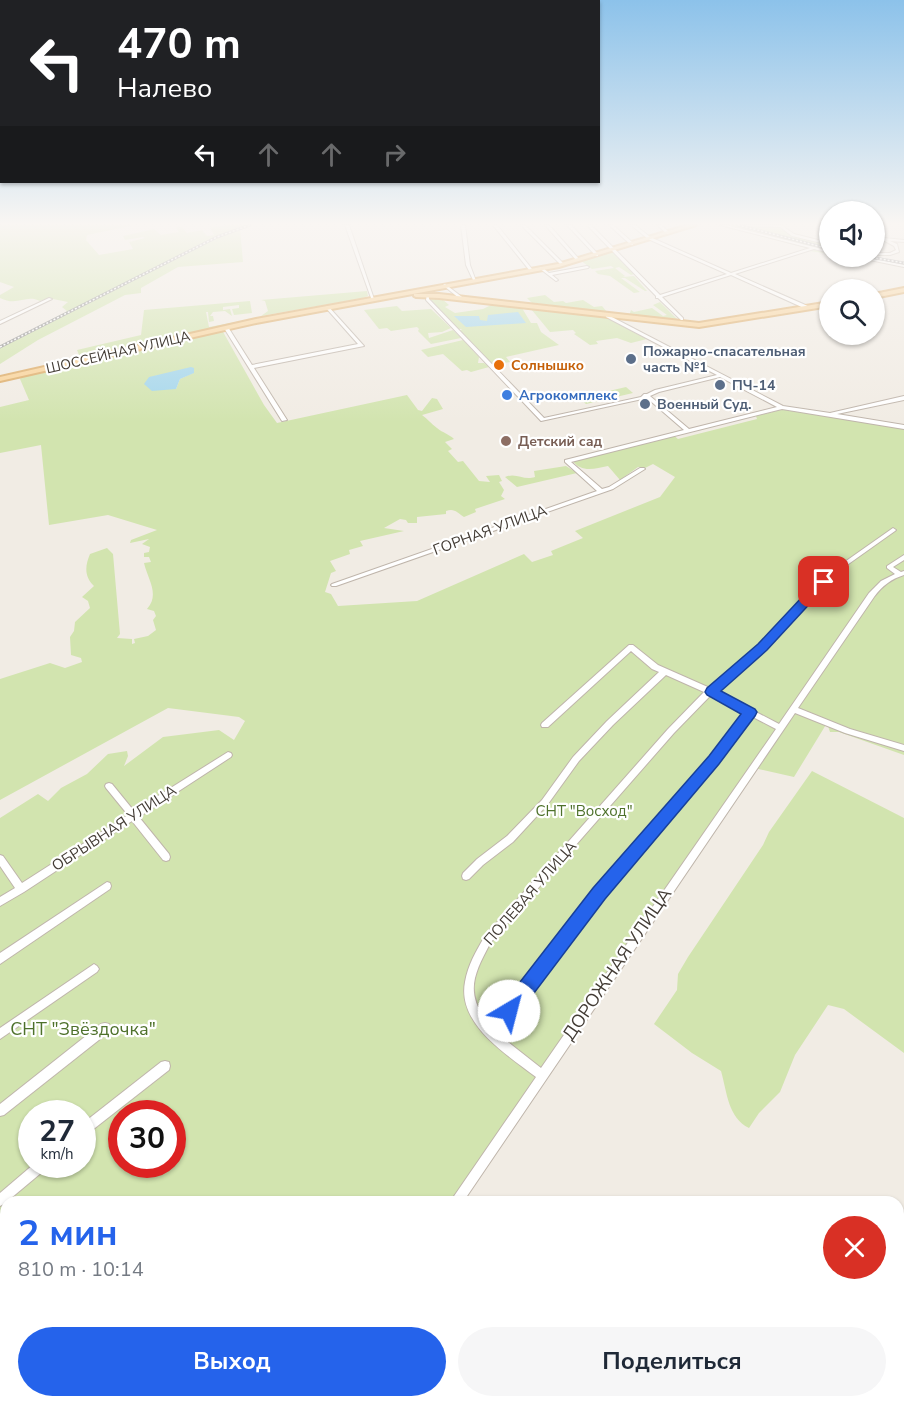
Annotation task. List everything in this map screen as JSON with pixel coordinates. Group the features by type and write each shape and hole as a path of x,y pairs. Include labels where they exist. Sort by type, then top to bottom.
{"main road":[{"path":"426,292 430,291"},
{"path":"885,294 901,291"},
{"name":"ШОССЕЙНАЯ УЛИЦА","path":"0,379 328,307 373,298 426,292"},
{"path":"426,292 608,316 705,325 819,306"}],"street":[{"path":"370,291 373,298"},
{"path":"452,291 461,298"},
{"path":"651,291 681,319"},
{"path":"657,297 678,291"},
{"path":"770,291 808,308"},
{"path":"426,292 427,299 543,420 721,375"},
{"path":"0,323 50,299"},
{"path":"251,367 361,345 328,307"},
{"path":"608,316 783,407 904,427"},
{"path":"226,328 284,420"},
{"path":"646,395 689,430"},
{"path":"829,414 904,398"},
{"path":"600,491 567,461 783,407"},
{"name":"ГОРНАЯ УЛИЦА","path":"334,585 600,491 623,482 642,469"},
{"name":"ПОЛЕВАЯ УЛИЦА","path":"542,1075 484,1029 468,993 470,970 477,956 488,939 671,731 711,691 762,647 831,574 893,530"},
{"path":"902,573 889,567 904,556"},
{"name":"ДОРОЖНАЯ УЛИЦА","path":"460,1196 878,586 902,573"},
{"path":"545,725 631,647 665,671 711,691 782,728"},
{"path":"466,876 510,839 545,802 576,759 665,671"},
{"path":"794,709 848,731 904,748"},
{"path":"492,1037 579,920 677,801 714,760 750,712"},
{"name":"ОБРЫВНАЯ УЛИЦА","path":"0,902 228,755"},
{"path":"109,786 166,857"},
{"path":"0,859 21,889"},
{"path":"0,959 108,886"},
{"path":"0,1034 94,969"},
{"path":"0,1111 105,1028"},
{"path":"96,1120 165,1066"},
{"path":"5,1196 26,1178"}],"green space":[{"path":"8,291 111,291 63,315 67,311 62,307 68,302 48,298 40,301 30,299 12,301 0,298 0,295"},
{"path":"113,291 141,291 141,293 125,295 38,340 0,364 0,348"},
{"path":"367,291 368,296 363,298 261,316 268,311 265,301 261,300"},
{"path":"545,295 554,302 566,303 583,300 594,307 602,306 607,312 576,311 571,307 571,310 551,308 552,305 532,303 527,298"},
{"path":"432,297 445,299 442,299 449,305 445,307 455,313 483,309 491,305 522,308 531,323 537,323 541,332 559,345 506,357 510,362 493,365 460,331 462,329 458,329 430,299"},
{"path":"250,301 252,313 234,315 232,309 239,308 239,305 223,307 223,310 230,309 232,316 225,311 213,312 210,316 213,316 214,321 209,322 208,312 206,312 209,327 246,320 247,322 70,360 79,355 77,350 141,335 144,310"},
{"path":"660,302 679,321 629,316 631,310 634,312 652,308 663,316 667,315 653,305"},
{"path":"397,306 402,311 431,309 451,328 442,332 428,333 429,338 453,330 461,338 431,344 417,327 391,331 387,328 379,329 364,310"},
{"path":"531,309 605,316 647,339 631,343 617,338 596,341 598,344 590,345 574,334 576,333 573,330 550,332"},
{"path":"222,330 264,405 277,423 407,395 418,410 422,411 432,398 437,399 443,409 422,415 454,439 445,442 452,449 448,451 458,462 463,461 479,481 490,482 486,476 499,475 502,481 499,482 504,490 501,496 505,499 475,509 476,512 464,517 452,510 446,511 446,514 417,517 417,523 408,523 400,519 384,528 404,531 360,541 363,546 349,550 350,554 330,561 336,571 331,573 325,592 331,594 338,606 417,601 524,554 532,562 553,555 551,551 583,538 575,531 660,497 675,477 653,464 645,468 638,467 620,480 608,466 584,468 579,467 572,460 672,434 678,439 757,419 756,416 785,409 904,427 904,755 839,732 830,732 827,723 794,777 754,768 459,1196 0,1196 0,818 38,794 48,801 61,788 87,774 108,754 127,751 128,756 124,766 163,737 219,730 234,740 245,721 239,717 168,708 0,800 0,679 50,663 65,668 82,662 81,658 71,655 70,637 74,631 75,622 90,608 88,601 82,597 94,586 86,571 90,554 107,548 113,554 120,634 117,638 132,639 132,644 135,643 134,639 148,636 156,630 153,620 156,616 154,611 147,609 153,598 153,592 144,563 151,562 149,557 144,557 144,553 149,552 150,547 142,544 149,539 130,543 131,540 157,530 108,515 49,525 41,445 0,453 0,407 29,400 20,379 22,375","holes":["187,368 194,368 193,373 180,379 176,389 150,389 155,376"]},
{"path":"463,340 479,357 478,363 484,363 489,367 471,372 462,371 443,354 428,357 421,350"},
{"path":"626,387 633,393 586,404 579,398"},
{"path":"566,466 577,473 517,487 505,477 513,475 531,478 535,477 534,471"},
{"path":"812,771 904,818 904,1053 844,1009 828,1005 795,1055 780,1092 759,1113 749,1128 742,1124 732,1111 721,1071 692,1053 654,1024 677,990 678,974 688,957 763,845 769,832"}],"water":[{"path":"518,312 526,323 466,327 454,316 479,316 480,320 487,321 488,315"},
{"path":"194,368 194,373 180,379 176,389 152,391 144,384 149,377"}],"railway":[{"path":"0,347 111,291"}],"place":[{"name":"Пожарно-спасательная часть №1","path":"631,359"},
{"name":"Солнышко","path":"499,365"},
{"name":"ПЧ-14","path":"720,385"},
{"name":"Агрокомплекс","path":"507,395"},
{"name":"Военный Суд.","path":"645,404"},
{"name":"Детский сад","path":"506,441"}],"route":[{"path":"509,1011 599,894 714,760 750,712 711,692 762,647 824,582"}],"park label":[{"name":"СНТ \"Восход\"","path":"584,811"},
{"name":"СНТ \"Звёздочка\"","path":"83,1029"}]}
